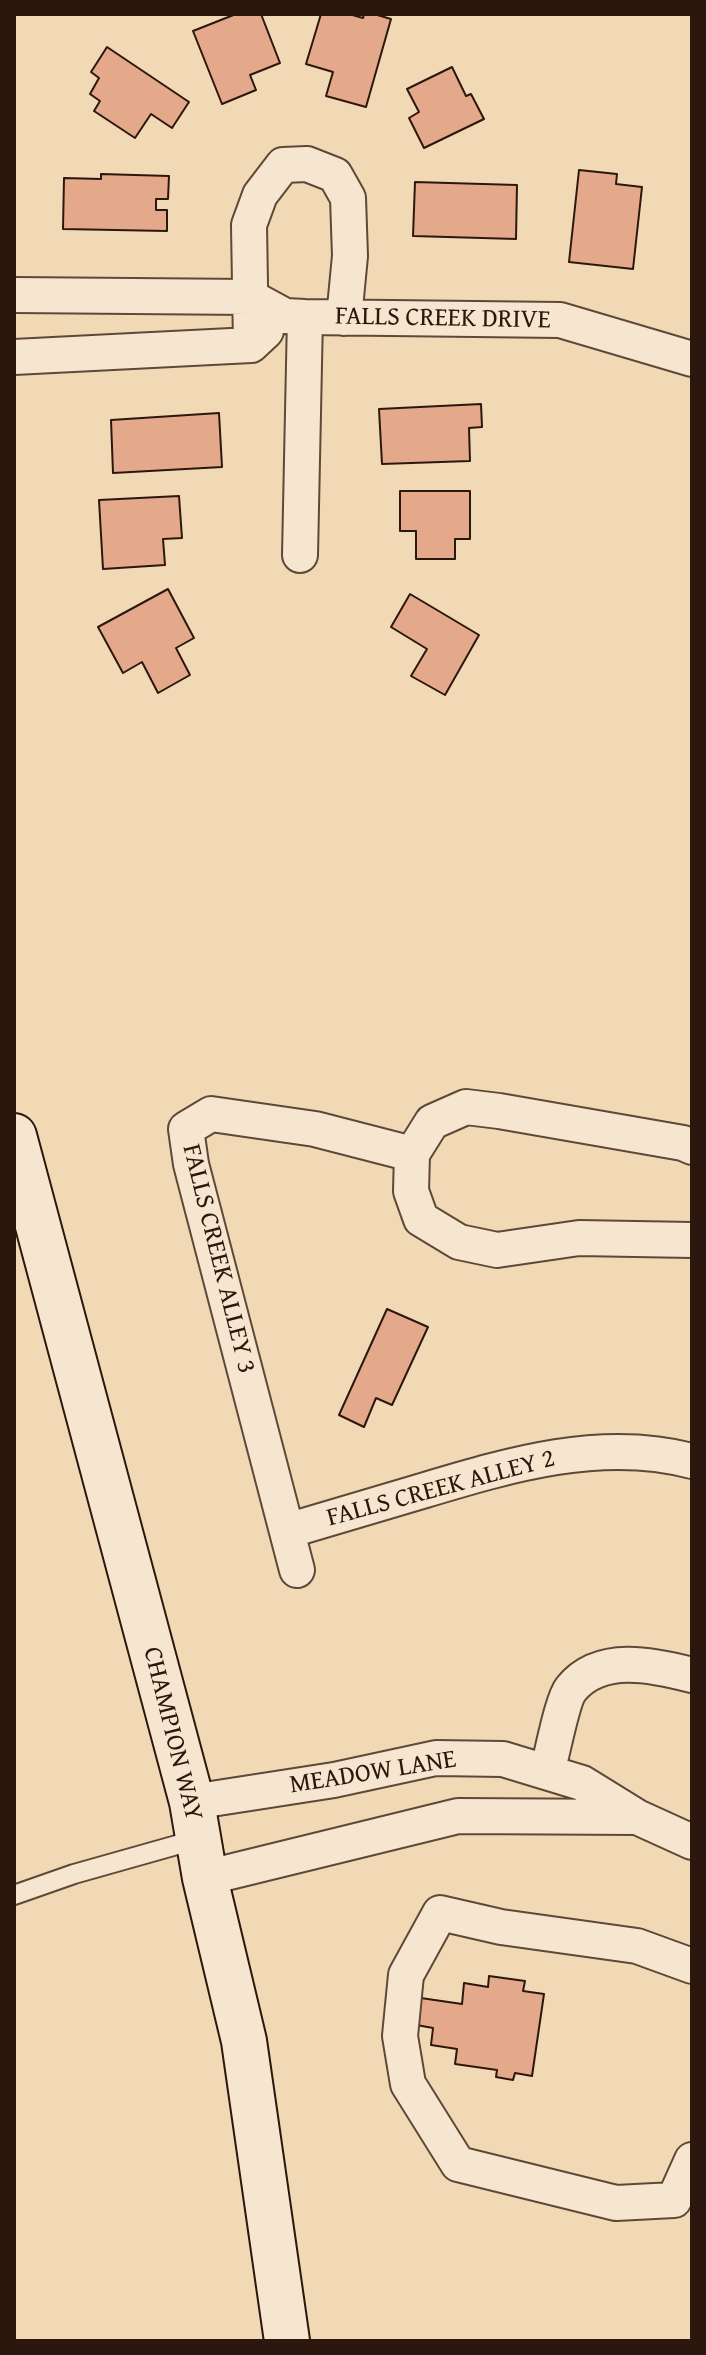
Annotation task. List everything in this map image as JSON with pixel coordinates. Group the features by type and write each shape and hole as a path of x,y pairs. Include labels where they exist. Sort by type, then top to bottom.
{"main road":[{"name":"CHAMPION WAY","path":"14,1136 198,1840 244,2041 287,2341"}],"street":[{"path":"251,345 249,225 260,195 283,165 307,164 335,175 348,198 350,256 344,318"},
{"name":"FALLS CREEK DRIVE","path":"14,295 250,297 295,316 560,320 692,359"},
{"path":"14,357 251,345 295,316"},
{"path":"295,316 300,555"},
{"path":"692,1147 561,1121 466,1107 432,1122 412,1154 411,1191 421,1219 459,1242 497,1250 579,1238 692,1240"},
{"name":"FALLS CREEK ALLEY 3","path":"297,1570 191,1164 186,1129 211,1114 315,1129 412,1154"},
{"name":"FALLS CREEK ALLEY 2","path":"287,1531 498,1468 566,1455 605,1451 660,1453 692,1461"},
{"path":"547,1772 569,1691 594,1670 657,1666 692,1675"},
{"name":"MEADOW LANE","path":"198,1840 334,1780 436,1758 503,1759 582,1783 637,1817 692,1842"},
{"name":"MEADOW LANE","path":"198,1840 458,1816 637,1817"},
{"path":"692,1966 637,1946 501,1927 440,1913 406,1975 400,2036 408,2084 458,2164 616,2203 674,2200 692,2160"}],"lane":[{"path":"14,1895 74,1874 198,1840"}],"building":[{"path":"236,14 261,14 280,63 250,75 256,90 222,104 193,31"},
{"path":"321,14 349,14 363,18 364,14 374,14 391,19 366,107 326,96 333,72 306,64"},
{"path":"107,47 189,102 172,128 151,114 135,138 94,111 100,101 90,94 99,78 91,72"},
{"path":"452,67 466,96 471,94 484,119 424,148 409,118 419,112 407,89"},
{"path":"579,170 617,174 616,184 642,187 633,269 569,262"},
{"path":"101,174 169,176 168,199 156,199 156,210 167,210 167,231 63,229 64,178 101,179"},
{"path":"415,182 517,185 516,239 413,236"},
{"path":"481,404 482,427 469,428 470,461 382,464 379,409"},
{"path":"219,413 222,467 113,473 111,420"},
{"path":"400,491 470,491 470,539 455,539 455,559 416,559 416,531 400,531"},
{"path":"179,496 182,538 163,539 165,565 103,569 99,500"},
{"path":"168,589 194,638 176,648 190,675 158,693 142,662 123,673 98,627"},
{"path":"410,594 479,635 445,695 411,676 427,649 391,627"},
{"path":"387,1309 428,1327 392,1405 376,1398 364,1427 339,1415"},
{"path":"489,1976 525,1981 523,1991 544,1994 532,2076 515,2073 513,2080 496,2077 497,2070 455,2064 457,2049 431,2045 433,2028 411,2024 414,1997 462,2004 464,1983 488,1987"}]}
